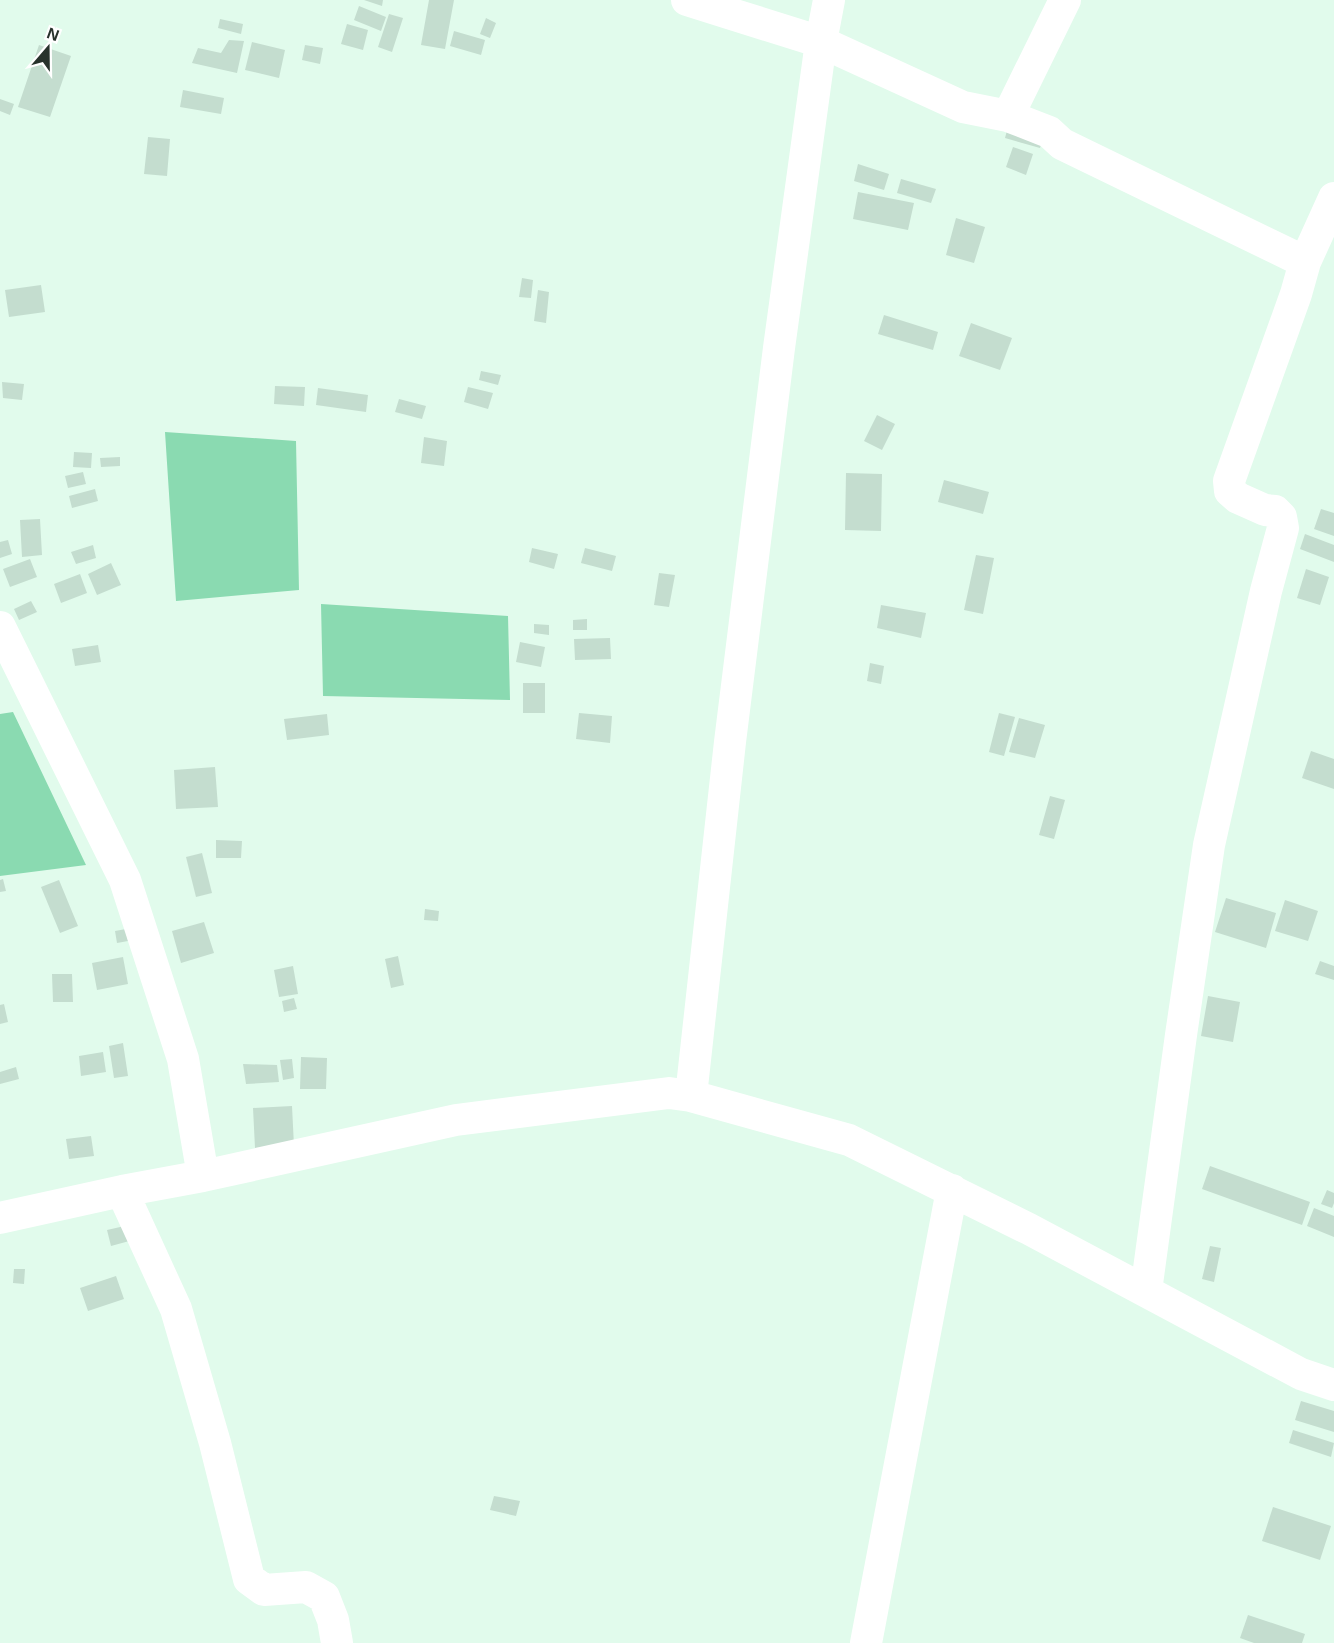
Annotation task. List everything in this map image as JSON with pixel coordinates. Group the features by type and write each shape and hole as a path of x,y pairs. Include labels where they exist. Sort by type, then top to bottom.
{"street":[{"path":"687,0 821,42 963,107 1008,116 1049,132 1062,144 1305,262"},
{"path":"691,1096 730,742 779,348 821,42 829,0"},
{"path":"1008,116 1065,0"},
{"path":"1146,1291 1209,845 1266,591 1283,528 1281,517 1275,511 1265,510 1238,498 1230,491 1228,481 1296,294 1305,262 1334,198"},
{"path":"0,627 125,880 183,1059 203,1176"},
{"path":"0,1218 456,1120 669,1093 691,1096 849,1140 952,1190 1301,1374 1334,1385"},
{"path":"866,1643 952,1190"},
{"path":"122,1191 176,1310 215,1443 249,1579 264,1590 306,1587 324,1597 333,1620 337,1643"}],"shaded area":[{"path":"165,432 296,441 299,590 176,601"},
{"path":"321,604 508,616 510,700 323,696"},
{"path":"13,712 86,865 0,876 0,714"}],"building":[{"path":"364,0 383,0 382,6"},
{"path":"429,0 454,0 445,49 421,45"},
{"path":"359,6 386,17 381,31 354,20"},
{"path":"389,14 403,18 392,52 378,47"},
{"path":"486,18 496,23 490,38 480,34"},
{"path":"220,19 243,24 241,34 218,28"},
{"path":"347,24 368,30 363,50 341,44"},
{"path":"454,31 485,40 481,55 450,46"},
{"path":"229,40 244,41 237,73 192,63 198,48 221,53"},
{"path":"252,42 285,50 279,78 245,70"},
{"path":"39,45 71,56 50,117 18,107"},
{"path":"305,45 323,48 320,64 302,60"},
{"path":"183,90 224,98 221,114 180,107"},
{"path":"0,99 14,104 10,115 0,111"},
{"path":"1009,123 1044,134 1040,148 1005,138"},
{"path":"148,137 170,139 167,176 144,174"},
{"path":"1013,147 1033,154 1026,175 1006,167"},
{"path":"858,164 889,174 884,190 854,181"},
{"path":"901,179 936,189 931,203 897,193"},
{"path":"858,192 914,203 908,230 853,219"},
{"path":"956,218 985,227 974,263 946,255"},
{"path":"522,278 533,280 531,298 519,297"},
{"path":"41,285 45,312 9,317 5,290"},
{"path":"538,290 549,292 546,323 534,321"},
{"path":"884,315 938,332 933,350 878,334"},
{"path":"971,323 1012,338 1000,370 959,356"},
{"path":"481,371 501,375 498,385 479,380"},
{"path":"2,382 24,384 22,400 3,398"},
{"path":"275,386 305,387 304,406 274,404"},
{"path":"468,387 493,393 488,409 464,402"},
{"path":"318,388 368,395 366,412 316,405"},
{"path":"399,399 426,406 422,419 395,412"},
{"path":"877,415 895,424 882,450 864,441"},
{"path":"424,437 447,441 444,466 421,463"},
{"path":"74,452 92,453 91,468 73,467"},
{"path":"120,457 120,466 101,467 100,458"},
{"path":"83,472 86,484 68,488 65,476"},
{"path":"846,473 882,474 881,531 845,530"},
{"path":"944,480 989,492 983,514 938,502"},
{"path":"95,489 98,501 72,508 69,496"},
{"path":"1321,509 1334,513 1334,536 1314,529"},
{"path":"40,519 42,555 22,557 20,520"},
{"path":"1305,534 1334,545 1334,562 1300,549"},
{"path":"8,540 12,554 0,558 0,542"},
{"path":"93,545 96,558 76,564 71,552"},
{"path":"532,548 558,554 554,569 529,562"},
{"path":"585,548 616,556 612,571 581,563"},
{"path":"976,555 994,558 983,614 964,610"},
{"path":"30,559 37,577 10,587 3,569"},
{"path":"111,563 121,585 97,595 88,574"},
{"path":"1306,569 1329,577 1320,605 1297,598"},
{"path":"659,573 675,575 669,607 654,605"},
{"path":"80,574 87,593 61,603 54,584"},
{"path":"31,601 37,612 19,620 14,609"},
{"path":"881,605 926,613 921,638 877,628"},
{"path":"587,619 587,630 573,630 573,620"},
{"path":"534,624 549,625 549,635 534,633"},
{"path":"610,638 611,659 575,660 574,639"},
{"path":"520,642 545,647 541,667 516,662"},
{"path":"98,645 101,662 75,666 72,649"},
{"path":"870,663 884,666 881,684 867,681"},
{"path":"523,683 545,683 545,713 523,713"},
{"path":"579,713 612,716 610,743 576,739"},
{"path":"999,713 1015,717 1004,756 989,752"},
{"path":"327,714 329,735 287,740 284,719"},
{"path":"1019,718 1045,725 1035,758 1009,752"},
{"path":"1311,751 1334,759 1334,789 1302,778"},
{"path":"215,767 218,807 176,809 174,770"},
{"path":"1050,796 1065,800 1054,839 1039,835"},
{"path":"216,840 242,841 241,858 216,858"},
{"path":"202,853 212,893 196,897 186,857"},
{"path":"3,879 6,891 0,892 0,880"},
{"path":"59,880 78,926 60,933 41,887"},
{"path":"1226,898 1276,913 1266,948 1215,932"},
{"path":"1285,900 1318,911 1308,941 1275,931"},
{"path":"425,909 439,911 438,921 424,920"},
{"path":"204,922 214,953 181,963 172,931"},
{"path":"126,929 128,941 117,943 115,931"},
{"path":"398,956 404,985 391,988 385,959"},
{"path":"123,957 128,984 97,990 92,963"},
{"path":"1320,961 1334,966 1334,980 1315,974"},
{"path":"293,966 298,994 279,997 274,970"},
{"path":"52,974 72,974 73,1002 53,1002"},
{"path":"1208,996 1240,1002 1233,1042 1201,1036"},
{"path":"294,998 297,1009 284,1012 282,1001"},
{"path":"4,1004 8,1022 0,1024 0,1005"},
{"path":"123,1043 128,1076 114,1078 109,1046"},
{"path":"103,1052 106,1072 81,1076 79,1056"},
{"path":"301,1057 327,1058 326,1089 300,1089"},
{"path":"292,1059 294,1078 283,1080 280,1060"},
{"path":"243,1064 277,1065 279,1082 246,1084"},
{"path":"16,1067 19,1079 0,1084 0,1072"},
{"path":"292,1106 294,1146 255,1148 253,1108"},
{"path":"91,1136 94,1156 69,1159 66,1139"},
{"path":"1210,1166 1310,1202 1302,1225 1202,1189"},
{"path":"1327,1190 1334,1193 1332,1208 1321,1204"},
{"path":"1314,1208 1334,1216 1334,1237 1307,1226"},
{"path":"129,1225 133,1240 111,1246 107,1230"},
{"path":"1210,1246 1221,1248 1214,1282 1202,1279"},
{"path":"14,1269 25,1269 24,1284 13,1283"},
{"path":"116,1276 124,1299 88,1311 80,1288"},
{"path":"1301,1401 1334,1411 1334,1432 1295,1420"},
{"path":"1293,1430 1334,1443 1331,1457 1289,1443"},
{"path":"494,1496 520,1501 516,1516 490,1510"},
{"path":"1273,1507 1331,1526 1320,1560 1262,1541"},
{"path":"1248,1615 1305,1634 1302,1643 1254,1643 1240,1638"}]}
